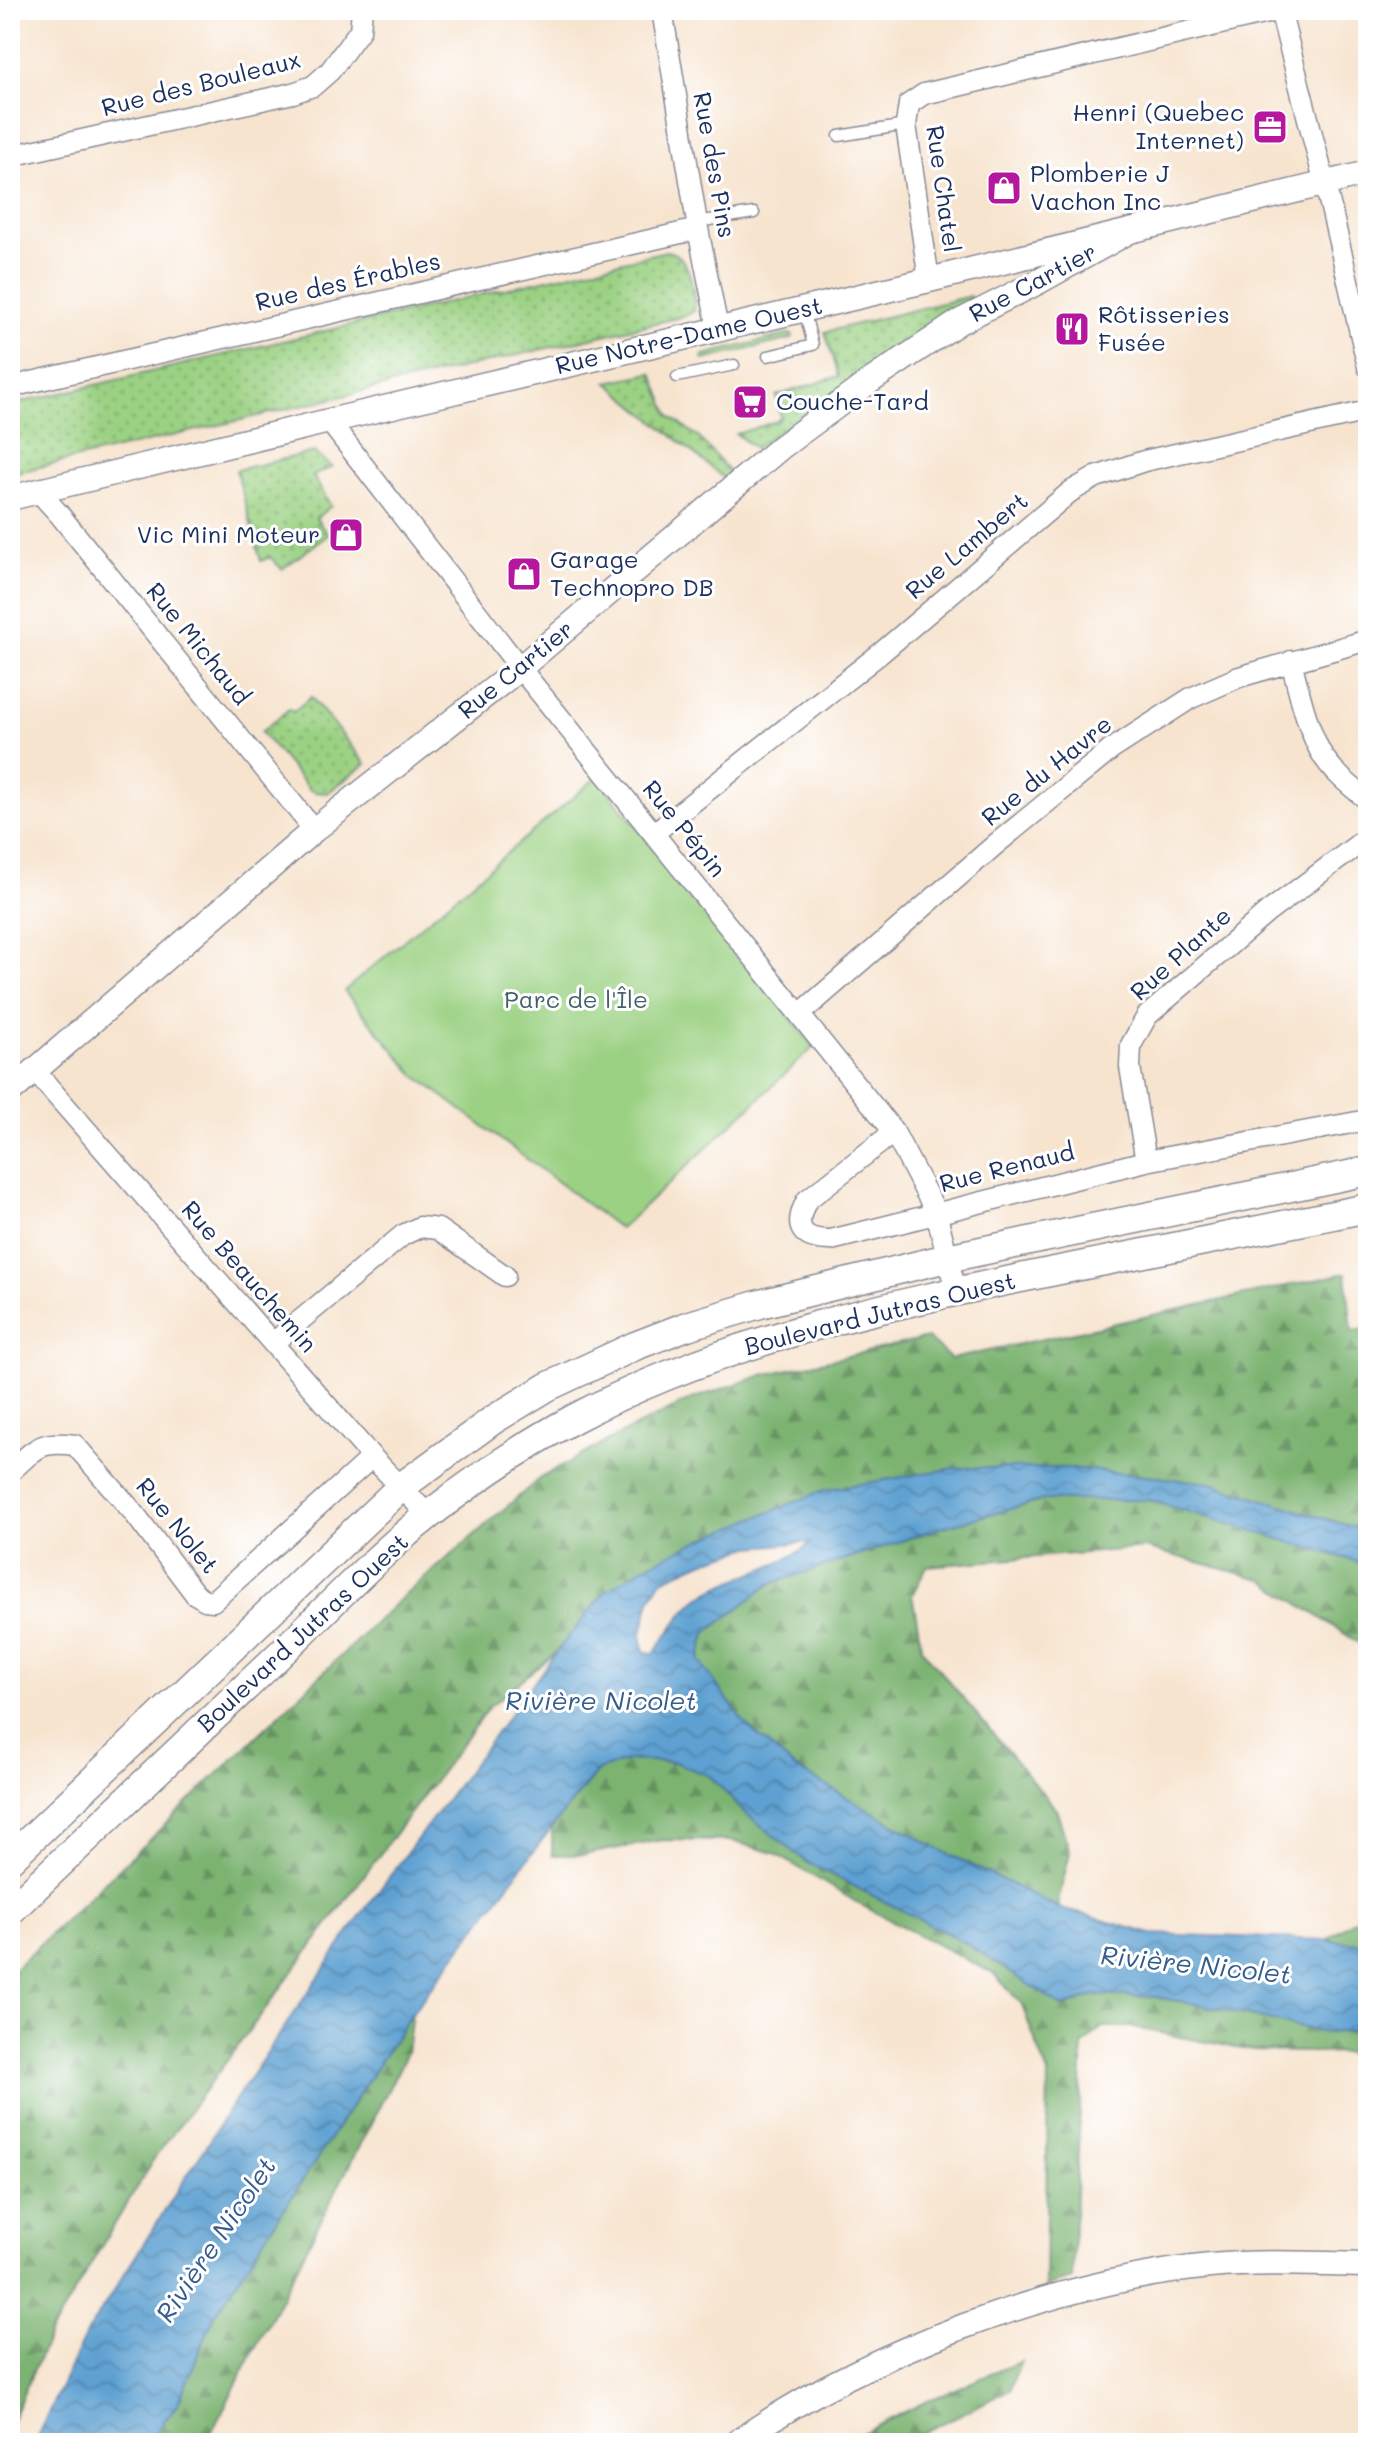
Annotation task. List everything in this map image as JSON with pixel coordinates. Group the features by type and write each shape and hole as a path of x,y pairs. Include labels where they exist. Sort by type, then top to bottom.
{"main road":[{"name":"Boulevard Jutras Ouest","path":"10,1859 401,1487 493,1420 547,1387 635,1346 760,1304 947,1258 1368,1171"},
{"name":"Boulevard Jutras Ouest","path":"10,1911 428,1515 531,1444 575,1418 648,1384 759,1342 813,1326 956,1291 1368,1208"}],"street":[{"name":"Rue des Bouleaux","path":"10,156 313,86 330,71 360,30 362,10"},
{"name":"Rue des Pins","path":"662,10 718,329"},
{"name":"Rue Chatel","path":"929,280 906,125 909,104 924,94 1280,10"},
{"path":"1280,10 1368,367"},
{"name":"Rue Notre-Dame Ouest","path":"10,498 1368,173"},
{"name":"Rue des Érables","path":"10,387 698,226"},
{"name":"Rue Cartier","path":"10,1092 314,830 520,668 781,447 869,382 959,322 1128,232"},
{"name":"Rue Lambert","path":"654,833 882,652 1070,492 1096,477 1144,461 1368,411"},
{"name":"Rue Pépin","path":"329,421 520,668 894,1132 936,1212 956,1291"},
{"name":"Rue Michaud","path":"39,492 314,830"},
{"name":"Rue du Havre","path":"800,1014 996,844 1112,749 1191,698 1239,677 1368,640"},
{"path":"1291,661 1321,753 1336,772 1368,800"},
{"name":"Rue Plante","path":"1146,1161 1130,1067 1131,1045 1147,1016 1268,912 1368,837"},
{"name":"Rue Beauchemin","path":"34,1070 372,1457 428,1515"},
{"name":"Rue Renaud","path":"894,1132 807,1200 800,1212 804,1234 814,1240 831,1240 1146,1161 1368,1120"},
{"path":"273,1343 403,1235 420,1227 438,1229 505,1276"},
{"name":"Rue Nolet","path":"10,1472 46,1443 75,1445 134,1513 195,1594 213,1601 372,1457"},
{"path":"736,2443 786,2410 894,2356 1010,2311 1067,2294 1118,2281 1212,2266 1278,2263 1368,2265"}],"lane":[{"path":"839,136 906,125"},
{"path":"698,226 754,213"},
{"path":"768,356 813,345 804,309"},
{"path":"677,377 734,365"}],"green space":[{"path":"666,251 681,258 689,272 695,306 694,311 685,316 10,474 10,405"},
{"path":"970,296 970,299 755,448 736,434 777,421 781,417 776,396 839,376 825,332"},
{"path":"791,334 791,339 702,358 703,355"},
{"path":"652,373 670,416 698,437 728,470 729,476 725,479 607,382"},
{"path":"314,452 332,467 313,476 331,506 316,518 328,535 282,569 270,557 261,561 236,470"},
{"path":"311,697 366,764 327,793 309,789 261,732 289,709 293,712"},
{"name":"Parc de l'Île","path":"597,777 814,1047 620,1229 415,1075 344,991"},
{"path":"1346,1273 1352,1331 1368,1329 1368,1532 1210,1483 1070,1468 955,1468 605,1592 557,1651 489,1707 151,2163 50,2333 10,2424 10,1973 397,1602 540,1478 692,1399 763,1375 927,1338 951,1359"},
{"path":"1044,1500 1149,1500 1368,1565 1368,1649 1261,1579 1145,1548 927,1566 912,1595 922,1649 1056,1809 1070,1852 1057,1907 942,1851 795,1768 746,1725 699,1661 706,1633 770,1584 946,1526"},
{"path":"630,1760 674,1762 710,1776 744,1812 964,1942 1063,2007 1095,1995 1156,1997 1325,2033 1368,2030 1368,2053 1252,2051 1130,2027 1102,2027 1083,2045 1072,2279 1045,2287 1048,2074 1021,2003 994,1974 861,1905 774,1853 732,1841 663,1840 582,1855 552,1855 552,1827 598,1770"},
{"path":"1368,1910 1368,1944 1327,1940"},
{"path":"412,2013 407,2053 206,2443 148,2443 178,2403 214,2316"},
{"path":"1021,2361 1010,2390 902,2443 843,2443 925,2402"}],"water":[{"name":"Rivière Nicolet","path":"955,1468 1070,1468 1210,1483 1368,1532 1368,1565 1149,1500 1044,1500 946,1526 770,1584 706,1633 699,1660 746,1725 795,1768 942,1851 1057,1907 1151,1934 1368,1944 1368,2030 1325,2033 1155,1997 1095,1995 1063,2007 964,1942 808,1863 744,1812 710,1776 674,1762 630,1760 598,1770 412,2013 214,2316 178,2403 148,2443 34,2443 86,2334 239,2094 360,1916 557,1651 605,1592 643,1567 698,1541 824,1490","holes":["811,1542 801,1550 696,1600 654,1653 645,1652 641,1637 650,1600 662,1580 702,1562 751,1547"]}],"place":[{"name":"Henri (Quebec Internet)","path":"1270,127"},
{"name":"Plomberie J Vachon Inc","path":"1004,188"},
{"name":"Rôtisseries Fusée","path":"1072,329"},
{"name":"Couche-Tard","path":"750,402"},
{"name":"Vic Mini Moteur","path":"346,535"},
{"name":"Garage Technopro DB","path":"524,574"}]}
